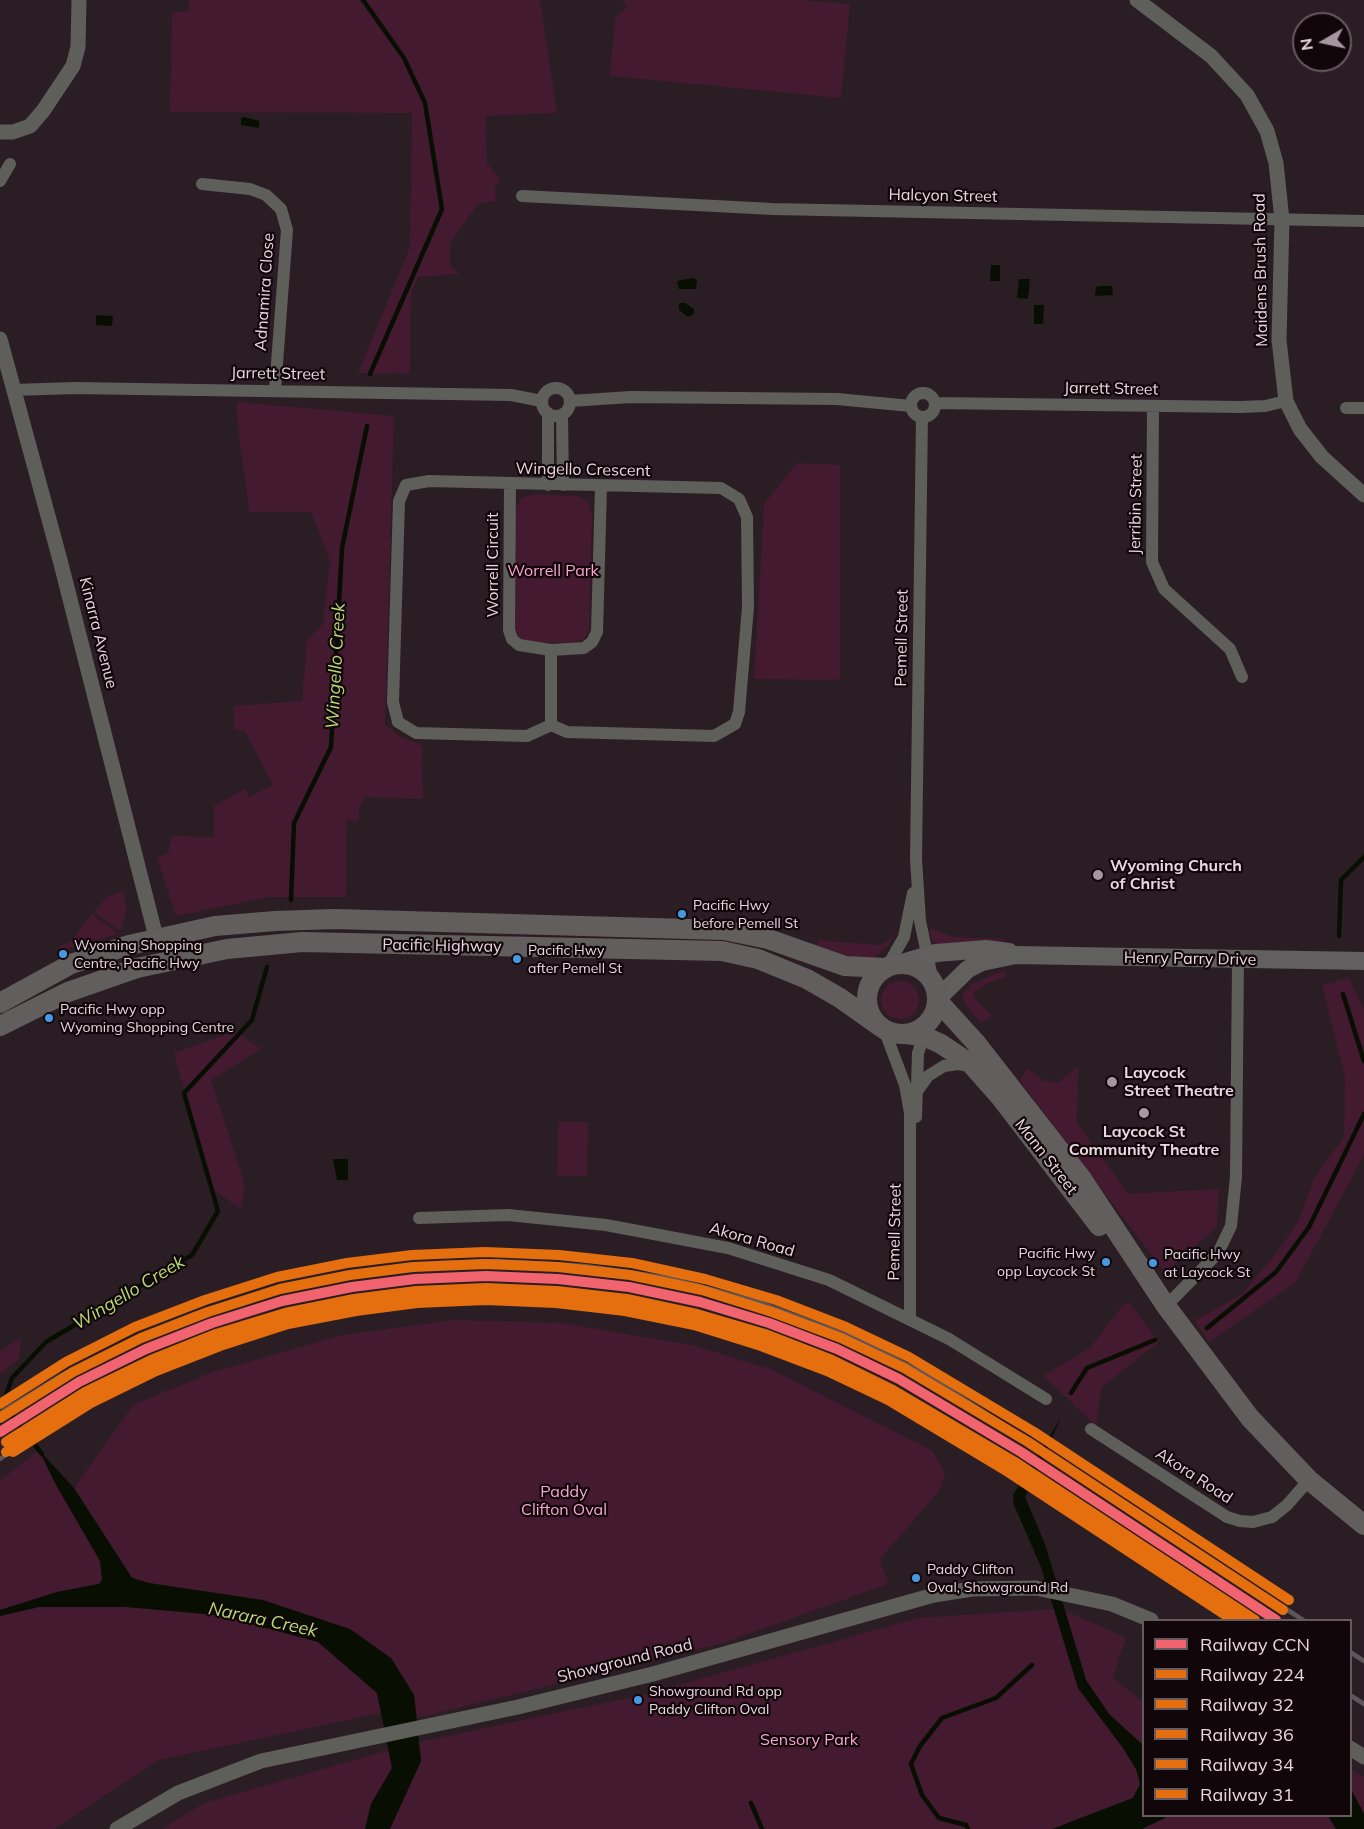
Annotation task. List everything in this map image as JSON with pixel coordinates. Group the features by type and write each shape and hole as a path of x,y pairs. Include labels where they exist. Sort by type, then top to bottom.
{"main road":[{"name":"Pacific Highway","path":"0,1002 70,964 156,937 215,926 335,919 724,930 768,939 845,966 890,966"},
{"path":"156,937 161,944 170,946 245,936 302,942"},
{"name":"Pacific Highway","path":"0,1026 68,992 143,966 227,949 302,942 722,951 758,959 807,979 840,998 882,1028"},
{"name":"Henry Parry Drive","path":"890,966 926,954 986,948 1016,955 1364,962"},
{"name":"Henry Parry Drive","path":"936,993 968,969 1016,955"},
{"path":"890,966 921,969 936,993 919,1031 882,1028 870,1013 867,996 872,980 890,966"},
{"name":"Mann Street","path":"936,993 1082,1179 1166,1306 1250,1418 1309,1480 1364,1525"},
{"name":"Mann Street","path":"919,1031 947,1047 976,1069 1135,1273 1166,1306"}],"street":[{"path":"0,132 13,132 30,126 43,111 73,66 78,47 80,0"},
{"name":"Maidens Brush Road","path":"1137,0 1211,56 1247,95 1270,142 1276,163 1282,220 1279,340 1286,401 1300,429 1322,457 1364,495"},
{"path":"0,181 10,164"},
{"name":"Adnamira Close","path":"202,184 250,189 266,195 281,209 287,230 275,390"},
{"name":"Halcyon Street","path":"522,196 772,209 1364,221"},
{"name":"Kinarra Avenue","path":"0,339 60,560 156,937"},
{"path":"548,485 548,413 542,401 544,393 556,387 564,390 570,400 569,408 562,415 563,485"},
{"name":"Jarrett Street","path":"13,390 75,388 275,390 511,395 542,401"},
{"path":"924,392 932,396 935,403 932,413 922,417 914,412 911,406 913,398 924,392"},
{"path":"570,400 631,397 791,399 911,406"},
{"name":"Jarrett Street","path":"935,403 1241,407 1265,406 1286,401"},
{"name":"Jerribin Street","path":"1153,406 1152,562 1164,589 1230,649 1242,678"},
{"path":"1346,408 1364,408"},
{"path":"548,413 562,415"},
{"name":"Pemell Street","path":"922,417 916,859 920,921 936,993"},
{"name":"Wingello Crescent","path":"429,481 510,485 721,488 740,499 747,517 748,607 739,712 735,724 714,736 567,732 551,725 527,736 416,734 398,722 393,702 399,501 406,484 429,481"},
{"name":"Worrell Circuit","path":"510,485 508,630 512,639 519,645 551,650 584,648 592,642 597,632 601,487"},
{"path":"551,650 551,725"},
{"name":"Pemell Street","path":"890,966 907,928 916,859"},
{"path":"1166,1306 1218,1253 1231,1226 1236,1177 1238,960"},
{"name":"Pemell Street","path":"882,1028 905,1085 912,1144"},
{"name":"Pemell Street","path":"910,1319 912,1144 918,1090 919,1031"},
{"path":"918,1090 928,1076 944,1066 958,1064 976,1069"},
{"name":"Akora Road","path":"419,1218 508,1215 606,1225 728,1248 829,1280 949,1339 1046,1399"},
{"name":"Akora Road","path":"1091,1429 1227,1517 1240,1521 1253,1522 1272,1517 1287,1505 1309,1480"},
{"name":"Showground Road","path":"117,1829 178,1792 261,1761 652,1674 934,1594 972,1589 1036,1588 1112,1604 1149,1619"}],"green space":[{"path":"189,0 540,0 557,113 486,116 487,163 500,179 495,187 496,201 478,204 450,243 450,265 460,274 418,277 411,292 410,374 358,373 410,247 412,113 170,112 172,13 189,11"},
{"path":"622,0 799,0 850,4 841,98 610,76 615,18 628,7"},
{"path":"237,402 394,416 385,725 402,738 422,745 423,799 366,797 359,807 359,821 347,820 346,897 270,897 176,916 157,857 168,853 172,836 214,837 214,806 245,789 249,797 273,785 244,730 234,730 233,706 302,701 307,640 323,624 330,561 311,512 249,512"},
{"path":"797,463 840,465 840,680 754,679 764,504"},
{"name":"Worrell Park","path":"532,494 578,496 588,501 592,514 589,629 584,639 574,643 527,642 519,637 514,628 515,511 521,498"},
{"path":"124,891 126,913 120,931 94,912 108,896"},
{"path":"92,914 118,934 61,950 59,946 70,942"},
{"path":"932,929 953,937 1005,939 1004,941 936,945 929,931"},
{"path":"895,930 890,944 874,958 852,957 818,946 818,940 879,945 888,941"},
{"path":"1005,970 1006,977 986,984 973,993 992,1016 981,1023 965,1004 962,995 970,985"},
{"path":"1349,978 1364,1010 1364,1155 1295,1283 1209,1342 1195,1321 1242,1294 1277,1252 1298,1222 1314,1178 1344,1137 1345,1077 1322,985"},
{"path":"900,981 907,982 913,987 918,993 918,1007 913,1013 907,1018 900,1019 893,1018 887,1013 882,1007 881,1000 882,993 887,987 893,982"},
{"path":"235,1031 261,1049 211,1080 245,1185 241,1209 211,1188 174,1053"},
{"path":"1078,1066 1077,1123 1128,1194 1219,1189 1217,1227 1165,1273 1020,1081 1028,1068 1044,1081 1058,1083"},
{"path":"558,1122 588,1122 587,1176 557,1176"},
{"path":"1129,1302 1159,1342 1102,1387 1096,1425 1043,1376 1090,1348 1122,1306"},
{"name":"Paddy Clifton Oval","path":"453,1320 563,1323 692,1345 770,1369 933,1451 945,1474 939,1491 880,1559 888,1584 723,1643 417,1718 414,1695 391,1658 132,1578 74,1488 133,1405 213,1372 342,1335"},
{"path":"21,1337 19,1359 0,1374 0,1351"},
{"path":"39,1450 100,1561 102,1580 99,1584 57,1592 0,1610 0,1481"},
{"path":"39,1607 126,1607 217,1615 294,1634 318,1642 377,1693 381,1713 159,1760 54,1829 0,1829 0,1616"},
{"name":"Sensory Park","path":"1054,1609 1078,1688 1123,1748 1136,1769 1140,1784 1133,1798 1052,1829 390,1829 421,1761 419,1742 646,1694 918,1618"},
{"path":"1065,1611 1126,1637 1113,1677 1142,1701 1142,1744 1109,1714 1086,1680"},
{"path":"389,1750 392,1768 371,1804 365,1829 162,1829 204,1803"},
{"path":"1352,1770 1364,1777 1364,1814 1352,1791"},
{"path":"1167,1817 1329,1817 1336,1829 1142,1829"}],"water":[{"path":"241,118 259,121 259,128 241,125"},
{"path":"991,265 1000,265 1000,281 990,281"},
{"path":"697,279 696,289 679,289 677,281"},
{"path":"1019,279 1030,279 1028,299 1017,298"},
{"path":"1112,286 1113,295 1095,296 1096,287"},
{"path":"679,303 685,303 694,309 694,314 688,317 679,310"},
{"path":"1034,305 1044,305 1043,324 1034,324"},
{"path":"96,315 113,316 112,326 96,325"},
{"path":"333,1159 348,1159 348,1180 337,1180"},
{"path":"1061,1418 1025,1497 1045,1544 1086,1680 1109,1714 1142,1744 1142,1817 1167,1817 1142,1829 1052,1829 1133,1798 1140,1784 1136,1769 1123,1748 1078,1688 1041,1567 1014,1505 1013,1495"},
{"name":"Narara Creek","path":"39,1450 74,1488 132,1578 149,1583 263,1600 350,1629 391,1658 414,1695 421,1761 390,1829 365,1829 371,1804 392,1768 377,1693 318,1642 217,1615 126,1607 39,1607 0,1616 0,1610 57,1592 99,1584 102,1580 100,1561 56,1485"},
{"path":"1352,1791 1364,1814 1364,1829 1336,1829 1329,1817 1352,1817"}],"waterway":[{"name":"Wingello Creek","path":"363,0 404,58 425,103 442,209 370,374"},
{"name":"Wingello Creek","path":"291,900 294,823 331,747 342,548 367,426"},
{"path":"1339,936 1341,880 1364,857"},
{"name":"Wingello Creek","path":"42,1454 3,1404 12,1378 46,1342 192,1255 218,1211 184,1093 252,1020 267,967"},
{"path":"1343,994 1364,1061"},
{"path":"1207,1328 1276,1272 1309,1227 1364,1114"},
{"path":"1071,1393 1087,1368 1155,1340"},
{"path":"968,1829 966,1825 939,1818 922,1795 911,1764 920,1746 942,1718 996,1698 1032,1665"},
{"path":"751,1803 762,1829"}],"railway":[{"path":"0,1413 62,1375 124,1344 192,1315 278,1288 343,1274 440,1263 497,1261 585,1266 669,1278 759,1302 855,1338 927,1375 1301,1619"},
{"path":"0,1459 67,1414 149,1374 217,1347 320,1317 359,1309 425,1301 548,1301 612,1307 674,1319 750,1339 854,1381 957,1438 1235,1619"},
{"path":"1352,1653 1364,1661"},
{"path":"1352,1696 1364,1704"}],"rail line":[{"name":"34","path":"0,1404 66,1362 135,1327 205,1300 277,1277 347,1263 412,1255 485,1252 559,1255 632,1263 705,1279 776,1300 846,1327 909,1357 1034,1432 1289,1600"},
{"name":"32","path":"0,1418 73,1372 141,1338 208,1312 280,1289 350,1275 413,1267 485,1264 558,1267 630,1275 702,1290 772,1312 841,1338 904,1368 1028,1442 1283,1610"},
{"name":"CCN","path":"0,1432 79,1382 146,1349 212,1323 282,1301 352,1287 415,1279 486,1276 558,1279 629,1287 700,1302 769,1323 837,1349 899,1379 1021,1452 1274,1619"},
{"name":"224","path":"6,1442 85,1392 151,1360 216,1334 285,1313 354,1299 416,1291 486,1288 557,1291 627,1299 697,1314 765,1334 832,1360 893,1390 1015,1462 1253,1619"},
{"name":"31","path":"6,1452 87,1400 154,1368 220,1342 286,1322 354,1308 414,1300 485,1297 557,1299 626,1308 696,1323 762,1341 828,1368 889,1398 1012,1470 1239,1619"},
{"name":"36","path":"13,1452 91,1403 156,1371 220,1346 288,1324 356,1311 417,1303 486,1300 556,1303 625,1311 694,1325 761,1346 827,1371 888,1400 1008,1472 1231,1619"}],"place":[{"name":"Wyoming Church of Christ","path":"1098,875"},
{"name":"Pacific Hwy before Pemell St","path":"682,914"},
{"name":"Wyoming Shopping Centre, Pacific Hwy","path":"63,954"},
{"name":"Pacific Hwy after Pemell St","path":"517,959"},
{"name":"Pacific Hwy opp Wyoming Shopping Centre","path":"49,1018"},
{"name":"Laycock Street Theatre","path":"1112,1082"},
{"name":"Laycock St Community Theatre","path":"1144,1113"},
{"name":"Pacific Hwy opp Laycock St","path":"1106,1262"},
{"name":"Pacific Hwy at Laycock St","path":"1153,1263"},
{"name":"Paddy Clifton Oval, Showground Rd","path":"916,1578"},
{"name":"Showground Rd opp Paddy Clifton Oval","path":"638,1700"}]}
